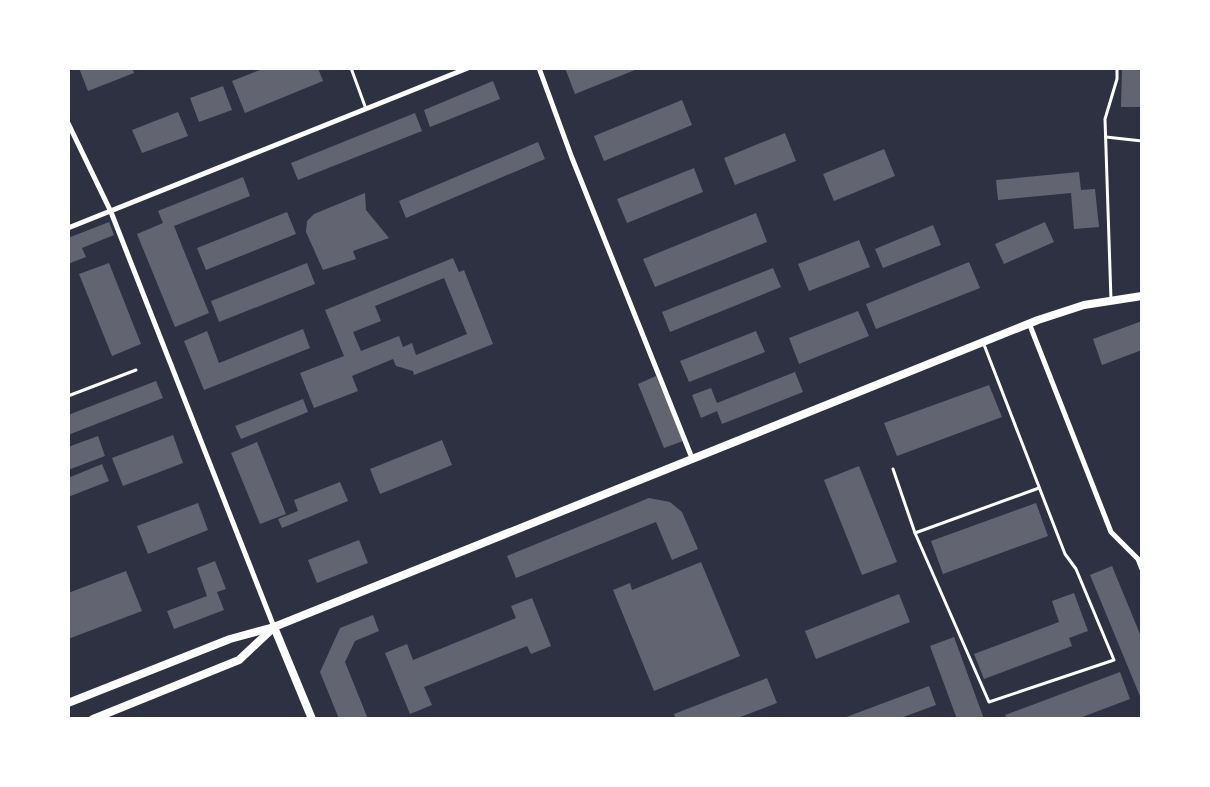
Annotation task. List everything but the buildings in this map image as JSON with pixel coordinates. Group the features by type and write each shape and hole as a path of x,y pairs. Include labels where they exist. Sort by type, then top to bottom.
{"main road":[{"path":"68,703 230,639 274,627 1029,323 1084,305 1142,296"},
{"path":"93,719 239,660 274,627"},
{"path":"274,627 312,719"}],"street":[{"path":"68,228 468,68"},
{"path":"539,68 577,173 692,459"},
{"path":"68,123 111,212 274,627"},
{"path":"1029,323 1111,532 1138,559 1142,569"}],"lane":[{"path":"351,68 366,109"},
{"path":"1111,300 1105,119 1117,79 1117,68"},
{"path":"1106,137 1142,141"},
{"path":"893,469 915,533 989,702 1114,660 1076,569 1065,554 982,342"},
{"path":"68,396 136,370"},
{"path":"915,533 1039,488"}]}
